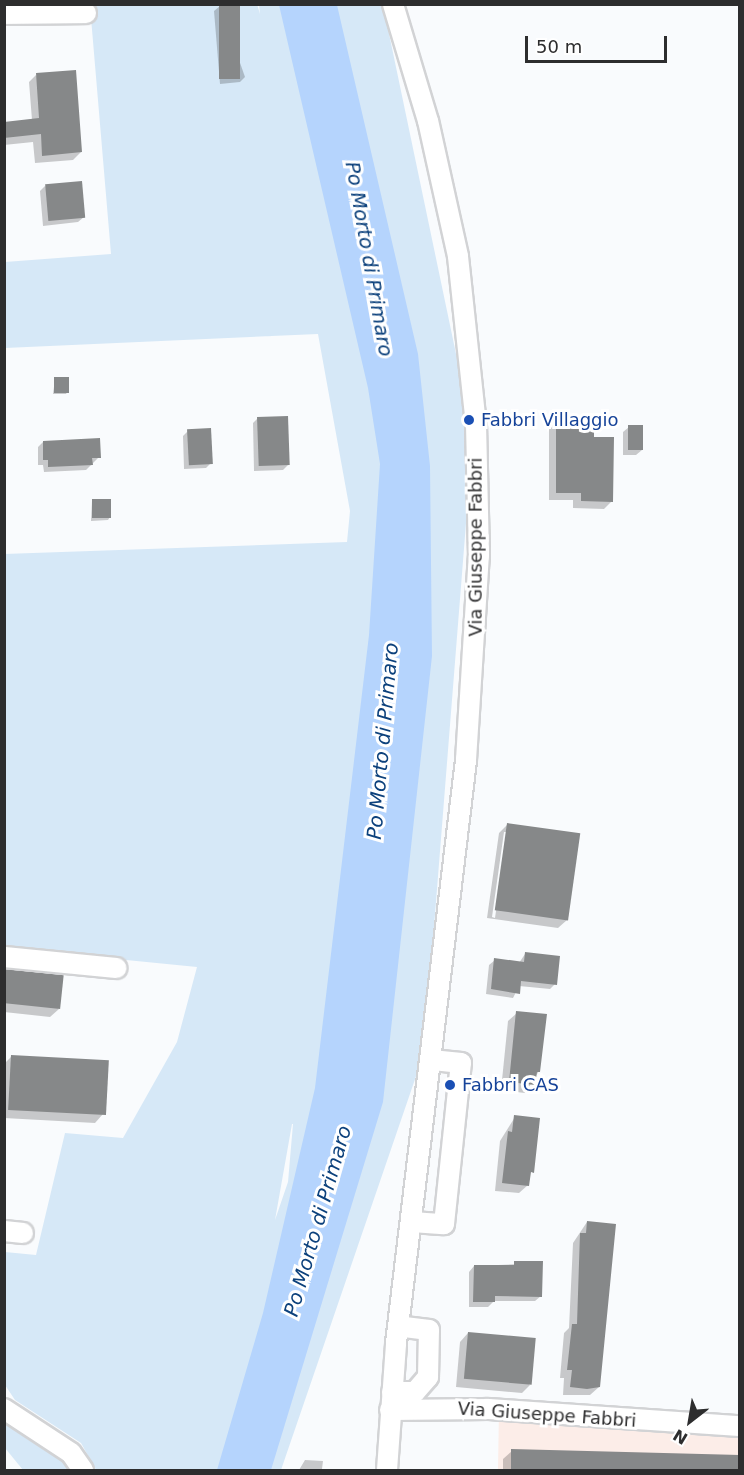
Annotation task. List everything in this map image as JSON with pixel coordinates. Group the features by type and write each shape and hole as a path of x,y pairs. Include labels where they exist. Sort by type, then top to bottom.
{"street":[{"name":"Via Giuseppe Fabbri","path":"387,1470 398,1326 431,1060 472,686 479,556 478,478 469,338 453,225 428,121 393,4"},
{"path":"4,14 86,13"},
{"path":"4,957 116,968"},
{"path":"412,1222 444,1224 461,1063 431,1060"},
{"path":"391,1401 415,1392 428,1377 429,1330 398,1326"},
{"name":"Via Giuseppe Fabbri","path":"391,1401 740,1426"},
{"path":"4,1409 71,1453 82,1470"}],"shaded area":[{"path":"257,4 260,14 259,5 383,5 473,435 424,1053 281,1470 96,1470 81,1443 15,1400 5,1385 5,1252 36,1255 65,1133 123,1138 177,1042 197,967 5,948 4,554 347,542 350,511 318,334 5,348 5,262 111,254 90,6 5,5","holes":["293,1124 288,1182 275,1220"]},
{"path":"499,1411 739,1415 738,1470 498,1470"},
{"path":"4,1418 58,1454 68,1470 23,1470 5,1448"}],"water":[{"name":"Po Morto di Primaro","path":"279,5 337,5 418,354 430,466 432,656 383,1102 271,1470 217,1470 263,1313 315,1088 369,635 380,464 368,388"}],"building":[{"path":"219,4 240,4 240,79 219,79"},
{"path":"76,70 82,152 42,156 41,134 4,138 4,122 39,118 36,73"},
{"path":"82,181 85,218 48,221 45,184"},
{"path":"54,377 69,377 69,393 54,393"},
{"path":"288,416 290,465 259,466 257,417"},
{"path":"556,418 594,418 594,437 614,437 613,502 581,501 581,493 556,493"},
{"path":"628,425 643,425 643,450 628,450"},
{"path":"211,428 213,464 189,465 187,429"},
{"path":"100,438 101,458 92,458 93,465 48,467 48,460 43,460 43,441"},
{"path":"92,499 111,499 111,518 92,518"},
{"path":"507,823 580,833 568,920 495,910"},
{"path":"525,952 560,956 557,985 521,981 520,994 491,989 494,958 524,962"},
{"path":"4,969 64,975 60,1009 4,1003"},
{"path":"516,1011 547,1014 540,1072 537,1072 535,1085 509,1082"},
{"path":"11,1055 109,1060 106,1115 8,1110"},
{"path":"514,1115 540,1118 534,1173 531,1172 529,1186 502,1183 508,1131 512,1132"},
{"path":"587,1221 616,1224 600,1387 587,1389 570,1387 572,1370 567,1370 572,1324 577,1324 580,1233 586,1233"},
{"path":"514,1261 543,1261 542,1297 495,1296 495,1302 473,1302 474,1265 514,1265"},
{"path":"468,1332 536,1338 532,1385 464,1379"},
{"path":"511,1449 740,1455 740,1470 511,1470"}],"place":[{"name":"Fabbri Villaggio","path":"469,420"},
{"name":"Fabbri CAS","path":"450,1085"}]}
